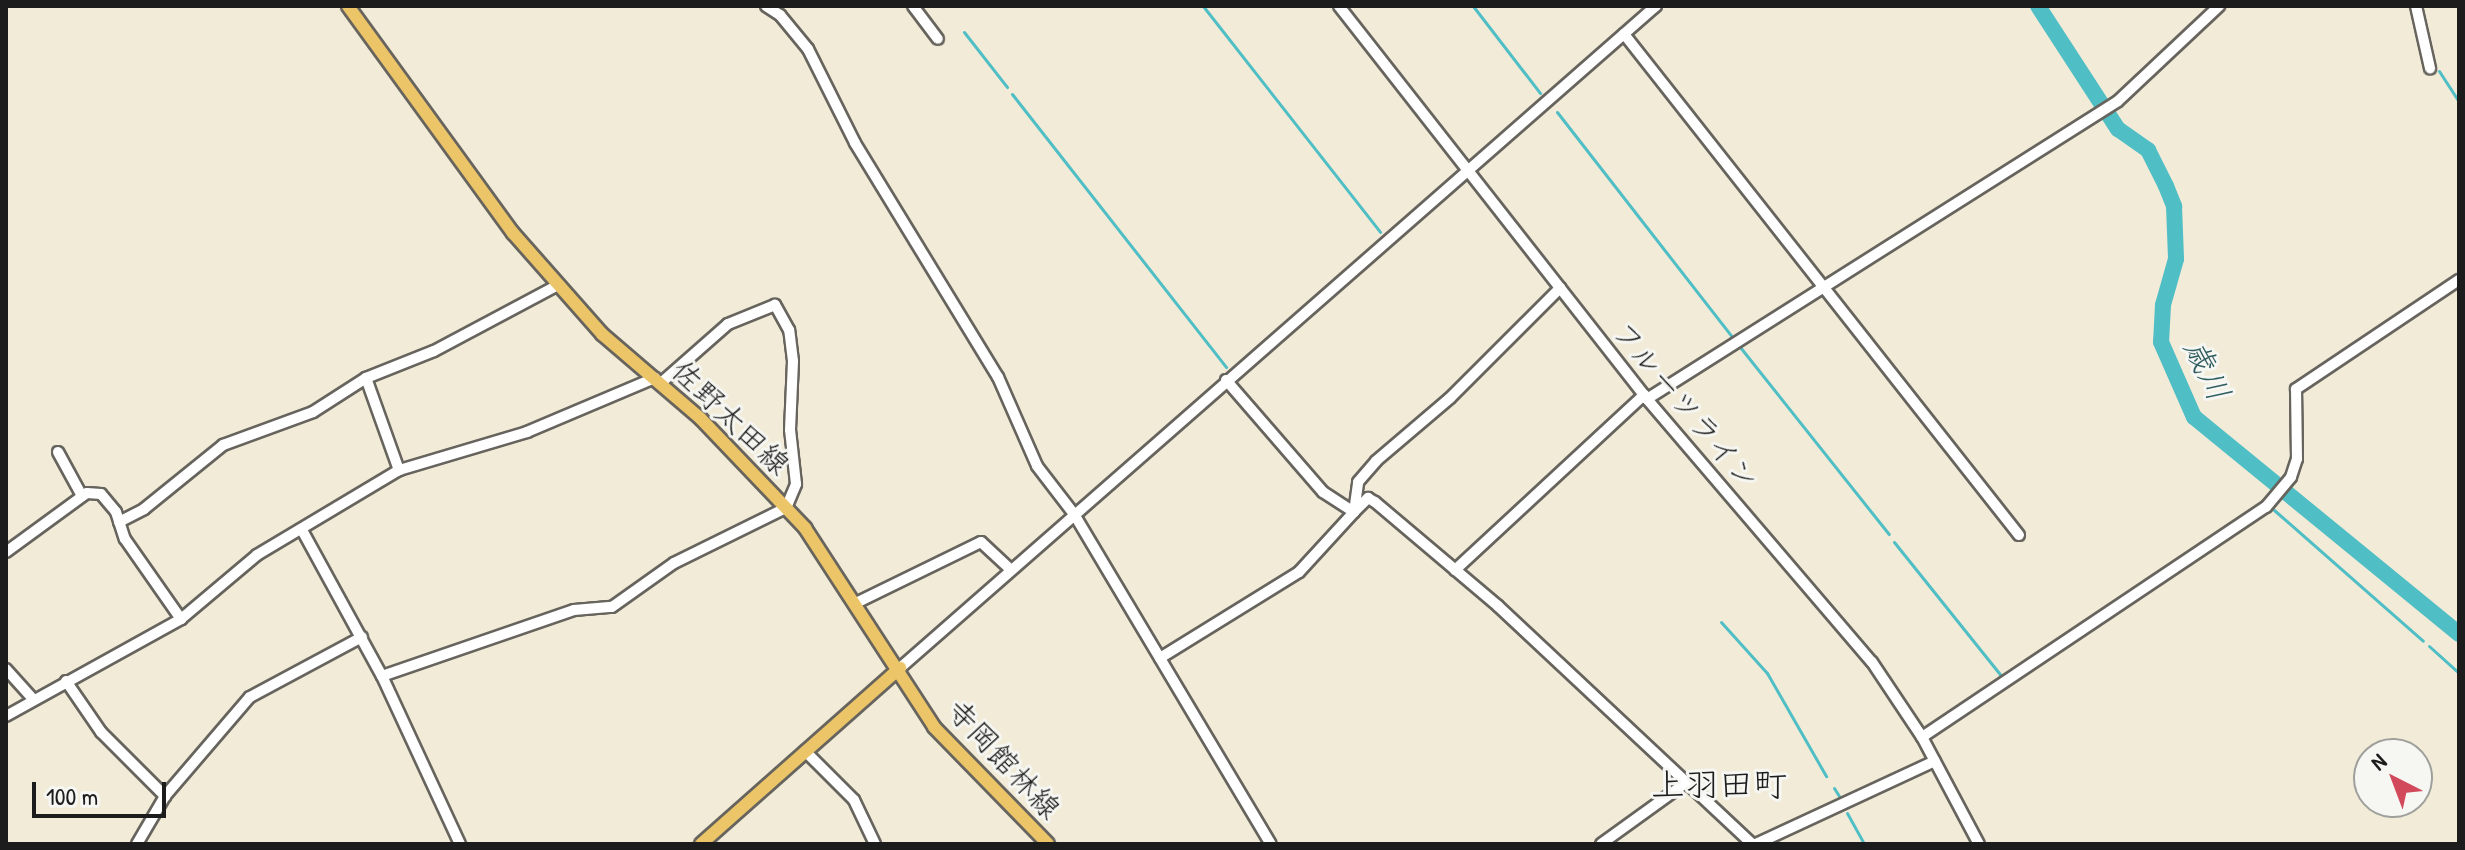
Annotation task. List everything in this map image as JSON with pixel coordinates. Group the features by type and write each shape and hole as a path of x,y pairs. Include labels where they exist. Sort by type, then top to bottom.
{"main road":[{"name":"佐野太田線","path":"348,6 513,233 602,334 658,381 786,508 900,668"},
{"path":"701,844 900,668"},
{"name":"寺岡館林線","path":"900,668 941,736 1048,844"}],"street":[{"path":"766,6 780,15 808,49 859,149 998,377 1037,466 1074,514 1271,844"},
{"path":"913,6 938,39"},
{"name":"フルーツライン","path":"1339,6 1645,397 1857,643 1922,737 1979,844"},
{"path":"900,668 1656,6"},
{"path":"1455,570 1645,397 2099,114 2219,6"},
{"path":"2416,6 2430,68"},
{"path":"1624,34 2019,535"},
{"path":"1922,737 2266,507 2291,477 2297,459 2296,389 2459,280"},
{"path":"119,522 144,509 223,445 304,417 366,378 434,351 558,285"},
{"path":"1354,512 1358,482 1376,461 1446,402 1560,288"},
{"path":"6,716 32,698 181,619 257,555 399,470 527,432 658,381 728,324 775,305 789,330 793,361 790,430 796,484 786,508 674,563 612,607 565,613 382,676"},
{"path":"366,378 399,470"},
{"path":"1226,380 1323,492 1354,512"},
{"path":"58,452 82,496"},
{"path":"6,552 82,496 101,494 119,522 125,539 181,619"},
{"path":"1160,658 1299,572 1368,498 1455,570 1754,844 1935,761"},
{"path":"302,530 382,676 460,844"},
{"path":"856,603 981,542 1011,570"},
{"path":"137,844 165,796 250,697 362,637"},
{"path":"6,669 32,698"},
{"path":"66,681 101,732 165,796"},
{"path":"805,751 854,800 875,844"},
{"path":"1601,844 1687,782"}],"waterway":[{"path":"1203,6 1380,232"},
{"path":"1473,6 1540,93"},
{"name":"歳川","path":"2038,6 2118,129 2148,150 2174,206 2176,259 2163,305 2161,342 2194,417 2459,634"},
{"path":"964,32 1007,87"},
{"path":"2439,71 2459,102"},
{"path":"1012,94 1226,367"},
{"path":"1557,112 1733,338"},
{"path":"1740,347 1889,534"},
{"path":"2089,619 2263,502"},
{"path":"2274,510 2423,641"},
{"path":"1894,542 2002,677 2082,623"},
{"path":"1721,622 1767,673 1826,776"},
{"path":"2429,646 2459,673"},
{"path":"1834,788 1841,799"},
{"path":"1847,813 1864,844"}],"district":[{"name":"上羽田町","path":"1719,785"}]}
